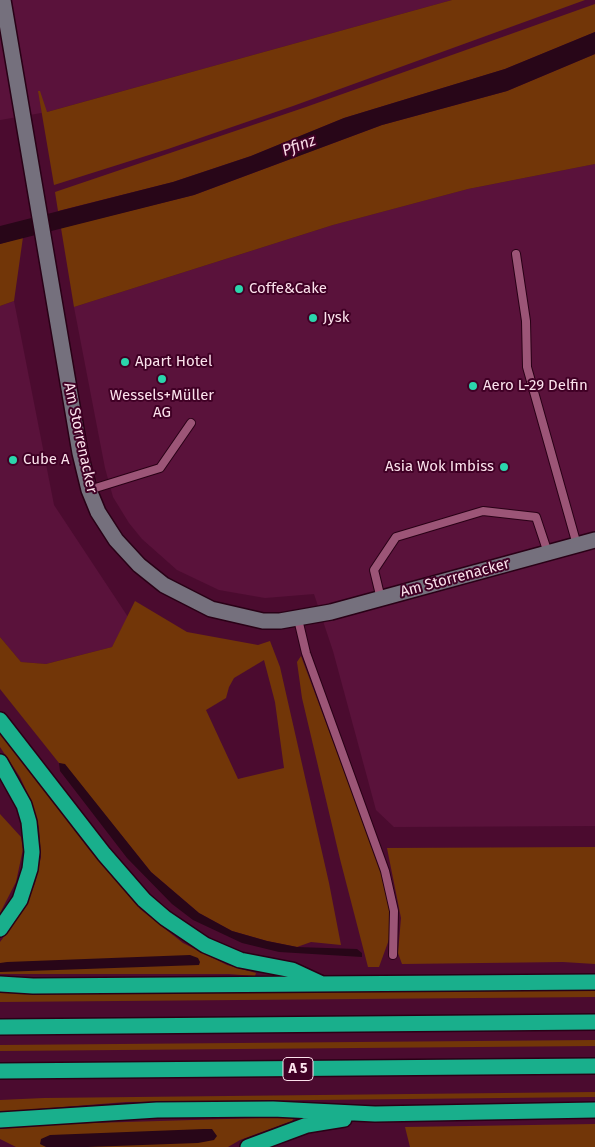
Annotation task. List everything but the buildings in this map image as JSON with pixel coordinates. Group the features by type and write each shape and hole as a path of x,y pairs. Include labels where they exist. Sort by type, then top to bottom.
{"highway":[{"path":"0,720 123,876 165,918 205,945 240,960 292,970 326,985"},
{"path":"0,762 24,805 29,822 32,852 30,869 20,900 0,929"},
{"path":"0,984 33,986 595,982"},
{"path":"0,1027 595,1022"},
{"name":"A 5","path":"0,1071 595,1066"},
{"path":"0,1120 157,1110 273,1109 375,1114 595,1110"},
{"path":"248,1147 307,1125 375,1114"}],"street":[{"name":"Am Storrenacker","path":"3,0 6,46 38,202 80,453 89,490 98,512 116,540 139,566 164,586 211,609 263,621 298,619 381,599 595,540"}],"lane":[{"path":"516,254 526,321 527,367 577,545"},
{"path":"89,490 160,468 191,423"},
{"path":"381,599 374,570 396,537 483,510 536,517 548,553"},
{"path":"298,619 306,653 385,871 394,912 393,955"}],"shaded area":[{"path":"0,0 452,0 47,112 0,120"},
{"path":"452,0 585,0 293,106 168,149 54,185 38,91 40,91 47,112"},
{"path":"595,4 595,32 505,69 344,118 251,156 173,182 58,211 55,192 306,107"},
{"path":"595,54 595,164 468,189 333,225 74,307 61,228 194,195 382,125 507,91"},
{"path":"595,164 595,826 394,827 376,810 333,651 314,594 265,598 219,590 177,570 142,539 129,523 113,497 105,468 74,307 333,225 468,189"},
{"path":"23,237 14,301 0,306 0,244"},
{"path":"14,301 54,505 128,617 112,647 46,664 21,662 0,637 0,306"},
{"path":"135,601 187,632 258,645 270,641 280,667 329,883 341,945 311,942 297,947 267,941 232,931 199,913 151,872 65,765 59,763 0,689 0,637 21,662 46,664 112,647","holes":["264,660 275,702 284,768 238,779 206,710 226,698 234,678"]},
{"path":"301,656 379,865 390,907 391,934 379,967 368,967 340,859 302,698 297,662"},
{"path":"0,733 88,848 140,909 183,943 227,965 256,973 255,976 229,974 0,974 0,942 25,908 35,883 41,857 39,828 31,801 20,777 0,747"},
{"path":"0,814 21,837 23,849 16,882 0,913"},
{"path":"595,847 595,964 563,962 402,964 398,953 401,918 387,848"},
{"path":"595,988 595,997 0,1002 0,990"},
{"path":"595,1040 595,1046 0,1051 0,1045"},
{"path":"595,1092 595,1097 126,1102 0,1112 0,1100 44,1098"},
{"path":"294,1118 292,1121 240,1140 228,1147 16,1147 0,1139 0,1129 60,1124"},
{"path":"595,1124 595,1147 410,1147 405,1127"}],"water":[{"name":"Pfinz","path":"595,32 595,54 507,91 382,125 194,195 0,244 0,226 173,182 251,156 344,118 505,69"},
{"path":"59,763 65,764 151,872 199,913 232,931 267,941 297,947 357,949 362,953 362,957 279,952 242,943 193,920 172,904 127,858 60,771"},
{"path":"190,955 198,958 199,965 0,972 0,963 7,962"},
{"path":"212,1129 217,1136 214,1140 198,1143 87,1147 46,1147 40,1144 41,1139 50,1135"}],"place":[{"name":"Coffe&Cake","path":"239,289"},
{"name":"Jysk","path":"313,318"},
{"name":"Apart Hotel","path":"125,362"},
{"name":"Wessels+Müller AG","path":"162,379"},
{"name":"Aero L-29 Delfin","path":"473,386"},
{"name":"Cube A","path":"13,460"},
{"name":"Asia Wok Imbiss","path":"504,467"}]}
